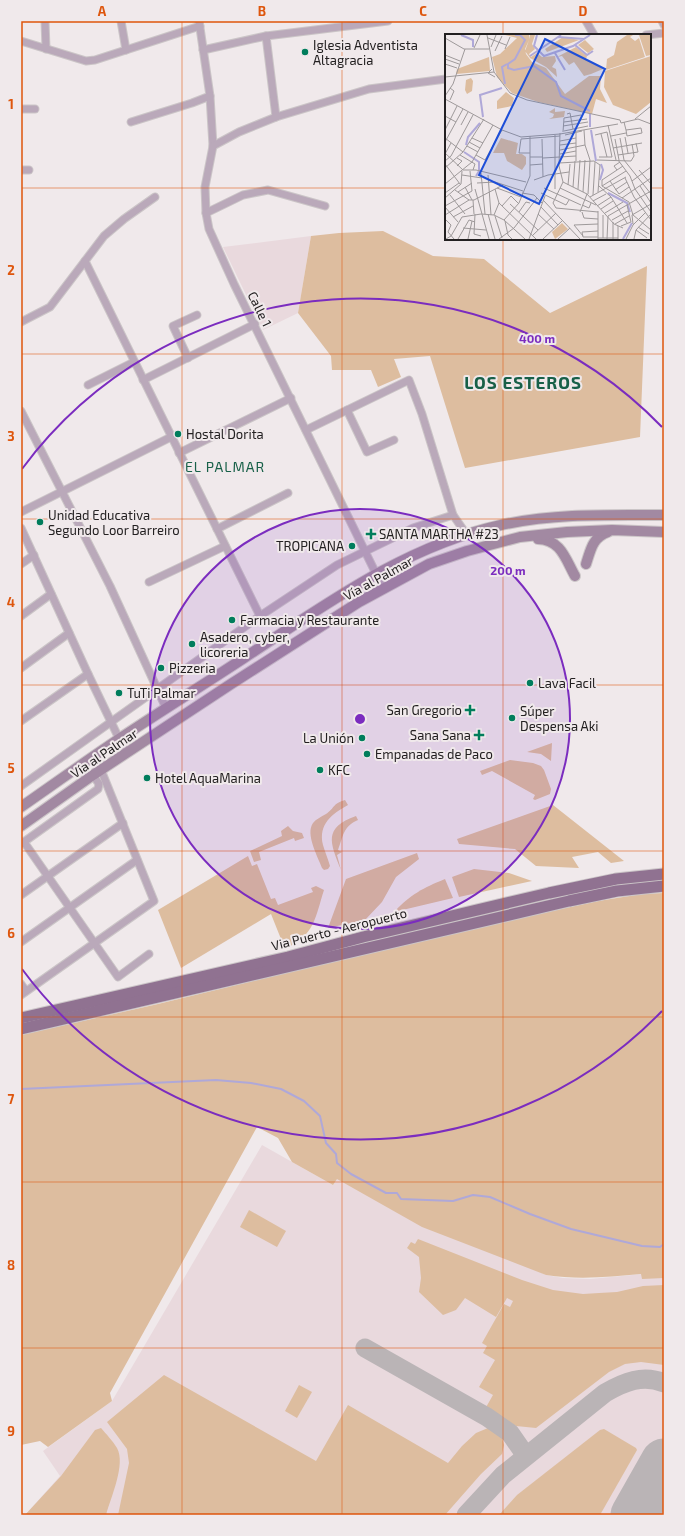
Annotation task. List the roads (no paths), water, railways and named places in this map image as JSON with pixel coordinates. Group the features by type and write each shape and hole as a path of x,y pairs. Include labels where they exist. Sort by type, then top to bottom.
{"main road":[{"name":"Vía al Palmar","path":"21,807 166,708 376,573 402,560 435,546 467,535 500,525 539,518 581,515 664,515"},
{"name":"Vía al Palmar","path":"21,826 126,753 231,684 384,588 428,564 520,537 567,532 612,530 664,532"},
{"path":"586,564 593,543 601,534 612,530"},
{"path":"520,537 545,539 556,544 575,576"},
{"name":"Via Puerto - Aeropuerto","path":"21,1018 288,957 363,937 549,893 616,880 664,874"},
{"name":"Via Puerto - Aeropuerto","path":"21,1029 569,901 617,891 664,886"}],"street":[{"path":"45,21 46,49"},
{"path":"121,21 126,50"},
{"path":"203,50 266,36 388,21"},
{"path":"586,21 593,34"},
{"path":"662,21 664,25"},
{"path":"21,41 86,61 103,58 199,23"},
{"name":"Calle 1","path":"199,23 210,96 213,146 205,187 206,214 209,229 384,588"},
{"path":"651,34 664,33"},
{"path":"266,36 276,117"},
{"path":"213,146 239,132 276,117 369,89 445,79"},
{"path":"131,122 210,96"},
{"path":"21,109 35,109"},
{"path":"206,214 243,195 268,190 325,206"},
{"path":"21,322 45,310 53,304 104,236 124,219 155,197"},
{"path":"85,261 260,616"},
{"path":"188,358 173,326 197,315"},
{"path":"143,380 255,324"},
{"path":"88,385 134,362"},
{"path":"306,430 409,380 422,414 453,515 467,535"},
{"path":"179,453 291,398"},
{"path":"347,410 367,452 394,440"},
{"path":"21,411 110,586 166,708"},
{"path":"21,512 171,438"},
{"path":"217,529 288,494"},
{"path":"21,786 260,616 337,565 365,550 413,528 453,515"},
{"path":"21,528 126,753"},
{"path":"149,582 225,546"},
{"path":"21,564 34,555"},
{"path":"21,616 51,594"},
{"path":"21,668 69,633"},
{"path":"21,721 88,674"},
{"path":"21,984 24,993 154,901 123,823 97,773"},
{"path":"97,773 99,784 98,789 22,843 70,907 118,977 149,954"},
{"path":"21,895 123,823"},
{"path":"21,942 137,860"}],"waterway":[{"path":"21,1089 216,1080 251,1083 281,1089 304,1101 320,1116 326,1143 336,1154 337,1163 351,1174 386,1193 397,1193 401,1199 453,1201 473,1195 490,1197 571,1229 642,1246 660,1247 664,1244"}],"place":[{"name":"Iglesia Adventista Altagracia","path":"305,52"},
{"name":"Hostal Dorita","path":"178,434"},
{"name":"Unidad Educativa Segundo Loor Barreiro","path":"40,522"},
{"name":"SANTA MARTHA #23","path":"371,534"},
{"name":"TROPICANA","path":"352,546"},
{"name":"Farmacia y Restaurante","path":"232,620"},
{"name":"Asadero, cyber, licoreria","path":"192,644"},
{"name":"Pizzeria","path":"161,668"},
{"name":"Lava Facil","path":"530,683"},
{"name":"TuTi Palmar","path":"119,693"},
{"name":"San Gregorio","path":"470,710"},
{"name":"Súper Despensa Aki","path":"512,718"},
{"name":"Sana Sana","path":"479,735"},
{"name":"La Unión","path":"362,738"},
{"name":"Empanadas de Paco","path":"367,754"},
{"name":"KFC","path":"320,770"},
{"name":"Hotel AquaMarina","path":"147,778"}],"district":[{"name":"LOS ESTEROS","path":"523,382"},
{"name":"EL PALMAR","path":"225,466"}]}
